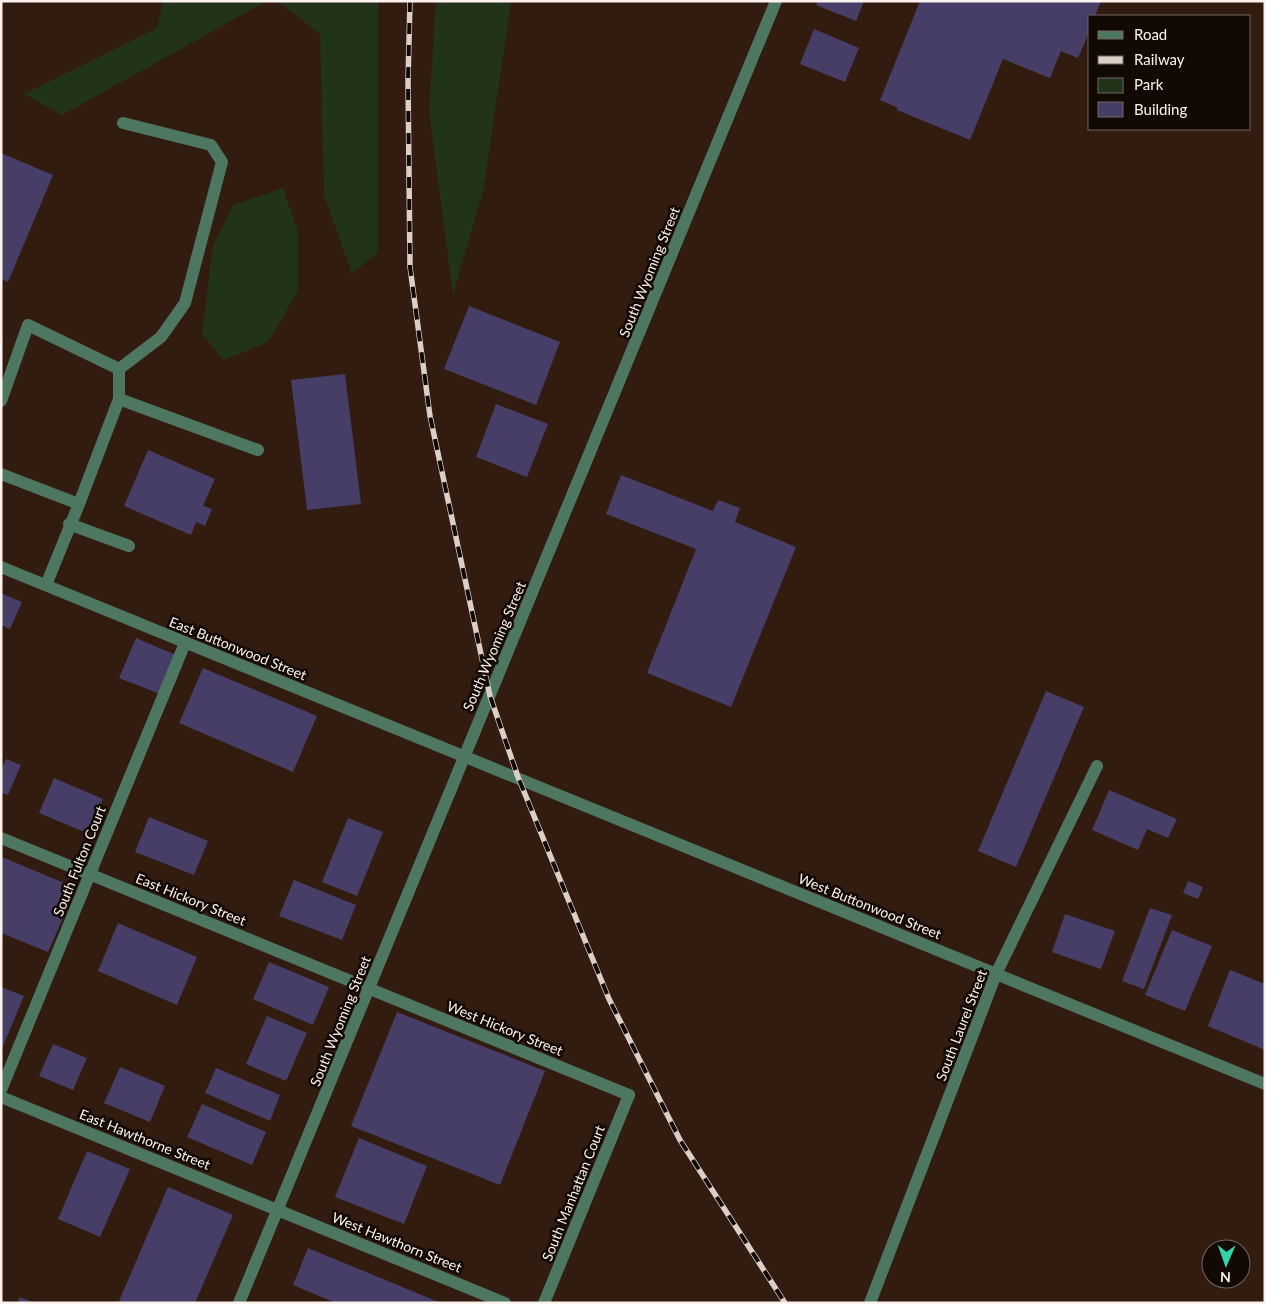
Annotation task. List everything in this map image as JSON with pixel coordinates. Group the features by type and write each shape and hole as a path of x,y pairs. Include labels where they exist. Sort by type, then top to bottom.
{"street":[{"name":"South Wyoming Street","path":"239,1303 776,1"},
{"path":"119,369 161,337 186,303 222,162 211,145 123,123"},
{"path":"1,401 28,325 119,369"},
{"path":"46,585 119,399 119,369"},
{"path":"119,399 258,450"},
{"path":"1,474 79,504"},
{"path":"70,524 129,546"},
{"name":"East Buttonwood Street","path":"1,567 464,756"},
{"name":"South Fulton Court","path":"1,1090 186,643"},
{"name":"West Buttonwood Street","path":"464,756 1265,1084"},
{"name":"South Laurel Street","path":"870,1303 996,974 1097,766"},
{"name":"East Hickory Street","path":"1,838 369,988"},
{"name":"West Hickory Street","path":"369,988 629,1095"},
{"name":"South Manhattan Court","path":"544,1303 629,1095"},
{"name":"East Hawthorne Street","path":"1,1097 278,1210"},
{"name":"West Hawthorn Street","path":"278,1210 505,1303"}],"green space":[{"path":"163,1 267,1 62,115 24,94 157,28"},
{"path":"278,1 378,1 378,252 352,274 324,195 320,34"},
{"path":"436,1 511,1 484,187 453,295 429,111"},
{"path":"283,188 298,232 298,291 268,342 224,360 202,334 213,246 233,205"}],"building":[{"path":"818,1 864,1 856,21 816,5"},
{"path":"920,1 1101,1 1095,15 1088,15 1088,35 1078,58 1061,51 1050,78 1003,59 970,140 897,110 898,108 880,100"},
{"path":"814,29 859,48 845,82 800,64"},
{"path":"1,153 53,175 8,282 1,279"},
{"path":"469,306 560,342 536,405 444,369"},
{"path":"345,374 361,504 307,510 291,380"},
{"path":"496,404 548,424 527,477 476,457"},
{"path":"148,450 215,479 203,506 212,509 205,526 196,522 191,535 124,506"},
{"path":"621,475 713,511 718,500 740,508 735,522 796,547 731,707 647,673 696,549 606,514"},
{"path":"1,593 22,602 10,629 1,625"},
{"path":"136,638 176,655 160,694 119,678"},
{"path":"203,668 317,716 293,772 179,723"},
{"path":"1046,691 1084,707 1016,867 978,851"},
{"path":"6,759 21,765 8,795 1,793 1,770"},
{"path":"54,778 103,799 89,834 39,813"},
{"path":"1109,790 1177,819 1168,838 1147,829 1138,850 1092,830"},
{"path":"149,817 208,841 194,875 135,852"},
{"path":"348,818 383,832 357,896 322,882"},
{"path":"2,857 76,888 48,952 1,933"},
{"path":"294,880 356,905 342,940 279,916"},
{"path":"1188,881 1203,887 1198,899 1183,893"},
{"path":"1150,908 1172,915 1144,989 1122,981"},
{"path":"1065,914 1115,931 1101,969 1052,952"},
{"path":"118,923 197,957 177,1005 98,971"},
{"path":"1172,930 1212,946 1185,1011 1145,995"},
{"path":"269,962 329,987 313,1025 253,999"},
{"path":"1230,970 1265,984 1265,1050 1208,1026"},
{"path":"1,987 24,996 1,1051"},
{"path":"397,1012 545,1071 500,1185 351,1126"},
{"path":"267,1016 307,1033 286,1081 246,1064"},
{"path":"53,1044 87,1058 73,1090 39,1076"},
{"path":"120,1067 165,1086 150,1122 104,1103"},
{"path":"216,1068 280,1095 270,1121 205,1093"},
{"path":"202,1104 266,1132 252,1165 187,1137"},
{"path":"359,1138 427,1166 404,1224 335,1197"},
{"path":"87,1151 130,1169 100,1237 58,1219"},
{"path":"168,1187 233,1215 195,1303 123,1303 119,1301"},
{"path":"308,1248 441,1303 336,1303 293,1285"},
{"path":"20,1297 34,1303 17,1303"}],"railway":[{"path":"410,1 408,81 410,267 430,416 490,696 518,777 609,999 680,1140 785,1303"}]}
